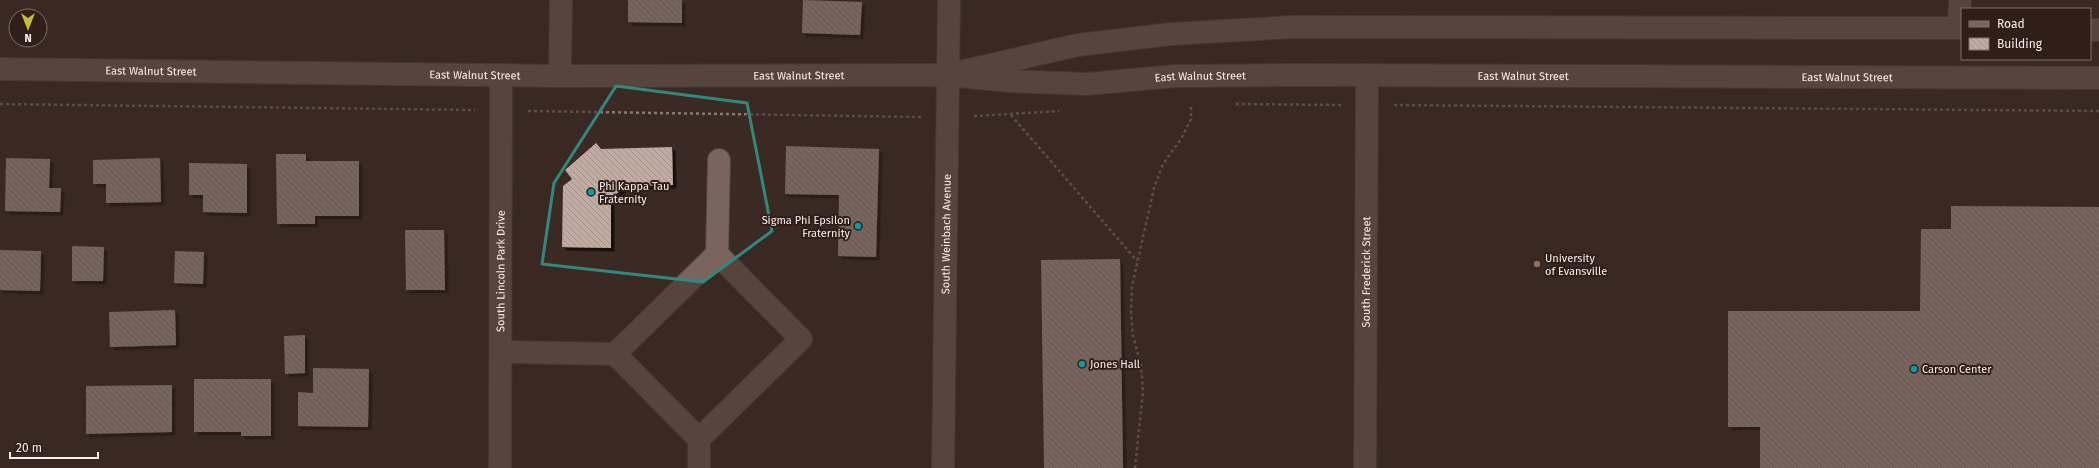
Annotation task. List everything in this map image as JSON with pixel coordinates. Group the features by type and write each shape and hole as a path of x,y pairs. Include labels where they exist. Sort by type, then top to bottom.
{"street":[{"path":"560,76 561,0"},
{"name":"South Weinbach Avenue","path":"943,468 949,117 949,0"},
{"path":"1960,0 1961,28"},
{"name":"East Walnut Street","path":"949,74 1078,45 1171,34 1292,27 1961,28"},
{"name":"East Walnut Street","path":"0,69 501,74 560,76 949,74 1009,81 1087,84 1175,76 1367,75 2099,78"},
{"name":"South Lincoln Park Drive","path":"500,468 501,74"},
{"name":"South Frederick Street","path":"1365,468 1367,75"},
{"path":"615,354 717,254 719,160"},
{"path":"699,439 801,339 717,254"},
{"path":"500,352 615,354 699,439 699,468"}],"path":[{"path":"1184,104 1199,104"},
{"path":"1135,468 1143,392 1141,365 1133,336 1131,312 1132,286 1154,188 1163,164 1180,139 1191,119 1191,104"},
{"path":"1229,104 2099,111"},
{"path":"949,117 1066,111"},
{"path":"1011,115 1137,262"}],"highlighted area":[{"path":"616,86 747,103 772,231 703,282 542,264 554,183"}],"building":[{"path":"628,0 682,0 682,23 628,22"},
{"path":"803,0 862,2 860,35 802,33"},
{"name":"Phi Kappa Tau Fraternity","path":"596,143 601,149 672,147 673,185 626,186 611,198 611,248 562,247 563,186 572,179 565,170"},
{"name":"Sigma Phi Epsilon Fraternity","path":"786,146 879,149 876,257 838,256 839,195 785,194"},
{"path":"276,154 306,154 306,161 359,161 359,216 315,216 315,224 277,224"},
{"path":"6,158 50,159 49,188 61,188 60,212 5,211"},
{"path":"160,158 161,202 106,203 106,184 93,184 93,160"},
{"path":"189,163 247,164 247,213 203,212 203,195 189,195"},
{"name":"Carson Center","path":"1951,206 2099,207 2099,468 1760,468 1760,427 1728,427 1728,311 1920,311 1921,229 1951,229"},
{"path":"405,230 444,230 445,290 406,290"},
{"path":"72,246 104,247 103,281 72,281"},
{"path":"0,250 41,251 40,291 0,290"},
{"path":"175,251 204,252 203,284 174,283"},
{"name":"Jones Hall","path":"1120,259 1123,468 1044,468 1041,260"},
{"path":"175,310 176,345 110,347 109,312"},
{"path":"305,335 305,373 285,374 284,336"},
{"path":"313,368 369,369 368,427 298,426 298,392 313,393"},
{"path":"194,379 271,379 271,436 241,436 241,432 194,432"},
{"path":"172,385 172,432 86,434 86,386"}],"place":[{"name":"Phi Kappa Tau Fraternity","path":"591,192"},
{"name":"Sigma Phi Epsilon Fraternity","path":"858,226"},
{"name":"University of Evansville","path":"1537,264"},
{"name":"Jones Hall","path":"1082,364"},
{"name":"Carson Center","path":"1914,369"}]}
